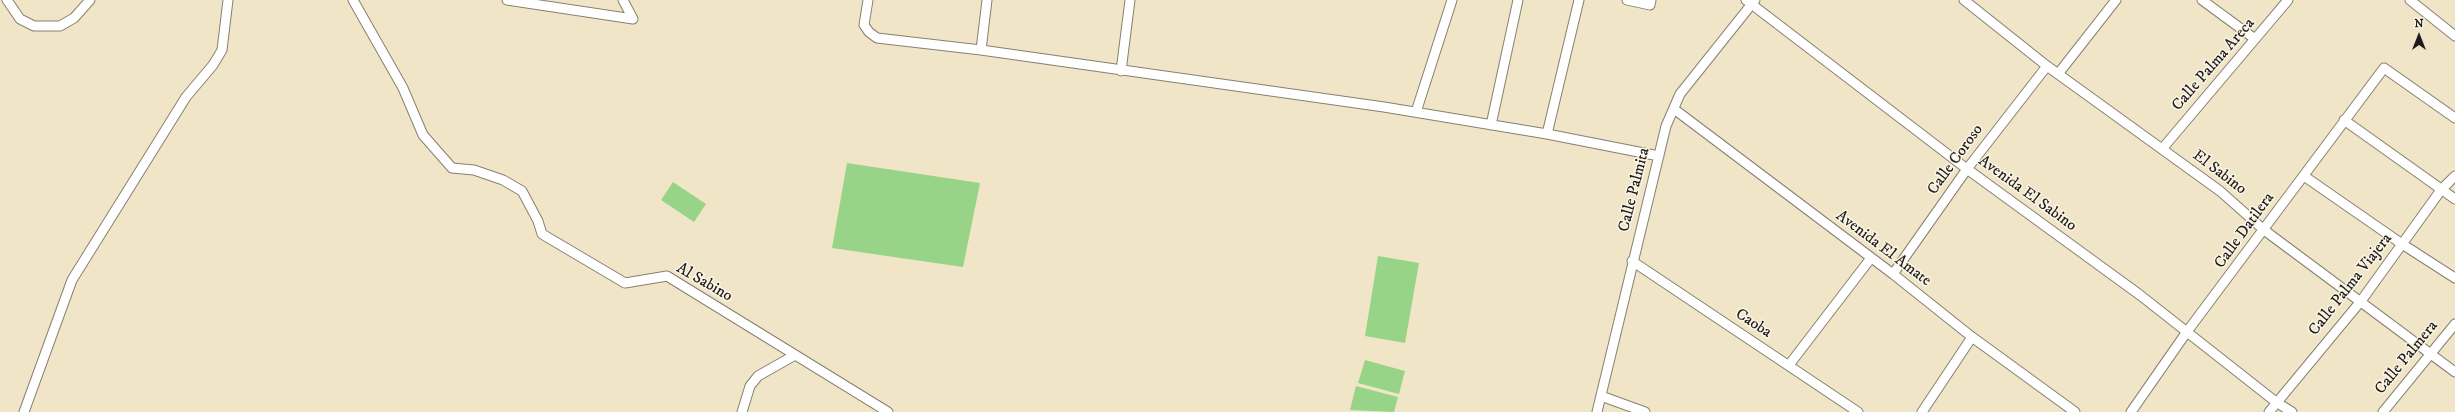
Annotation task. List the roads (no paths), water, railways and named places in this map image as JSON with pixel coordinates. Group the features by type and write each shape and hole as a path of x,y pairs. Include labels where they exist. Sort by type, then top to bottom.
{"street":[{"path":"8,0 20,19 34,26 60,26 74,18 90,0"},
{"path":"24,412 72,280 186,97 213,65 222,50 228,0"},
{"name":"Al Sabino","path":"353,0 403,88 423,134 452,168 474,170 503,180 522,190 538,221 542,234 625,283 667,276 888,412"},
{"path":"507,0 633,19 623,0"},
{"path":"868,0 864,24 868,32 877,38 981,50 1416,112 1547,134 1659,156"},
{"path":"981,50 987,0"},
{"path":"1121,71 1130,0"},
{"path":"1416,112 1452,0"},
{"path":"1491,125 1518,0"},
{"path":"1547,134 1578,0"},
{"path":"1626,0 1650,5 1651,0"},
{"name":"El Sabino","path":"1964,0 2046,66 2220,191 2264,230 2455,372"},
{"path":"2058,74 2116,0"},
{"path":"2202,0 2255,39"},
{"name":"Calle Palma Areca","path":"2162,149 2288,0"},
{"path":"2410,0 2455,36"},
{"name":"Calle Palmita","path":"1597,412 1666,126 1680,94 1751,1"},
{"name":"Avenida El Sabino","path":"1751,1 1967,169 2140,295 2186,333 2276,402 2292,412"},
{"name":"Calle Coroso","path":"1893,274 1967,169 2046,66"},
{"name":"Calle Datilera","path":"2131,412 2186,333 2384,68 2455,118"},
{"name":"Avenida El Amate","path":"1674,109 1893,274 1972,337 2075,412"},
{"path":"2344,120 2455,199"},
{"path":"2304,176 2402,244 2455,278"},
{"name":"Calle Palma Viajera","path":"2270,412 2276,402 2361,301 2441,190 2455,176"},
{"path":"1788,365 1871,258"},
{"name":"Caoba","path":"1632,262 1858,412"},
{"name":"Calle Palmera","path":"2383,412 2455,324"},
{"path":"1922,412 1972,337"},
{"path":"742,412 750,386 758,376 795,355"},
{"path":"1601,396 1646,412"}]}
